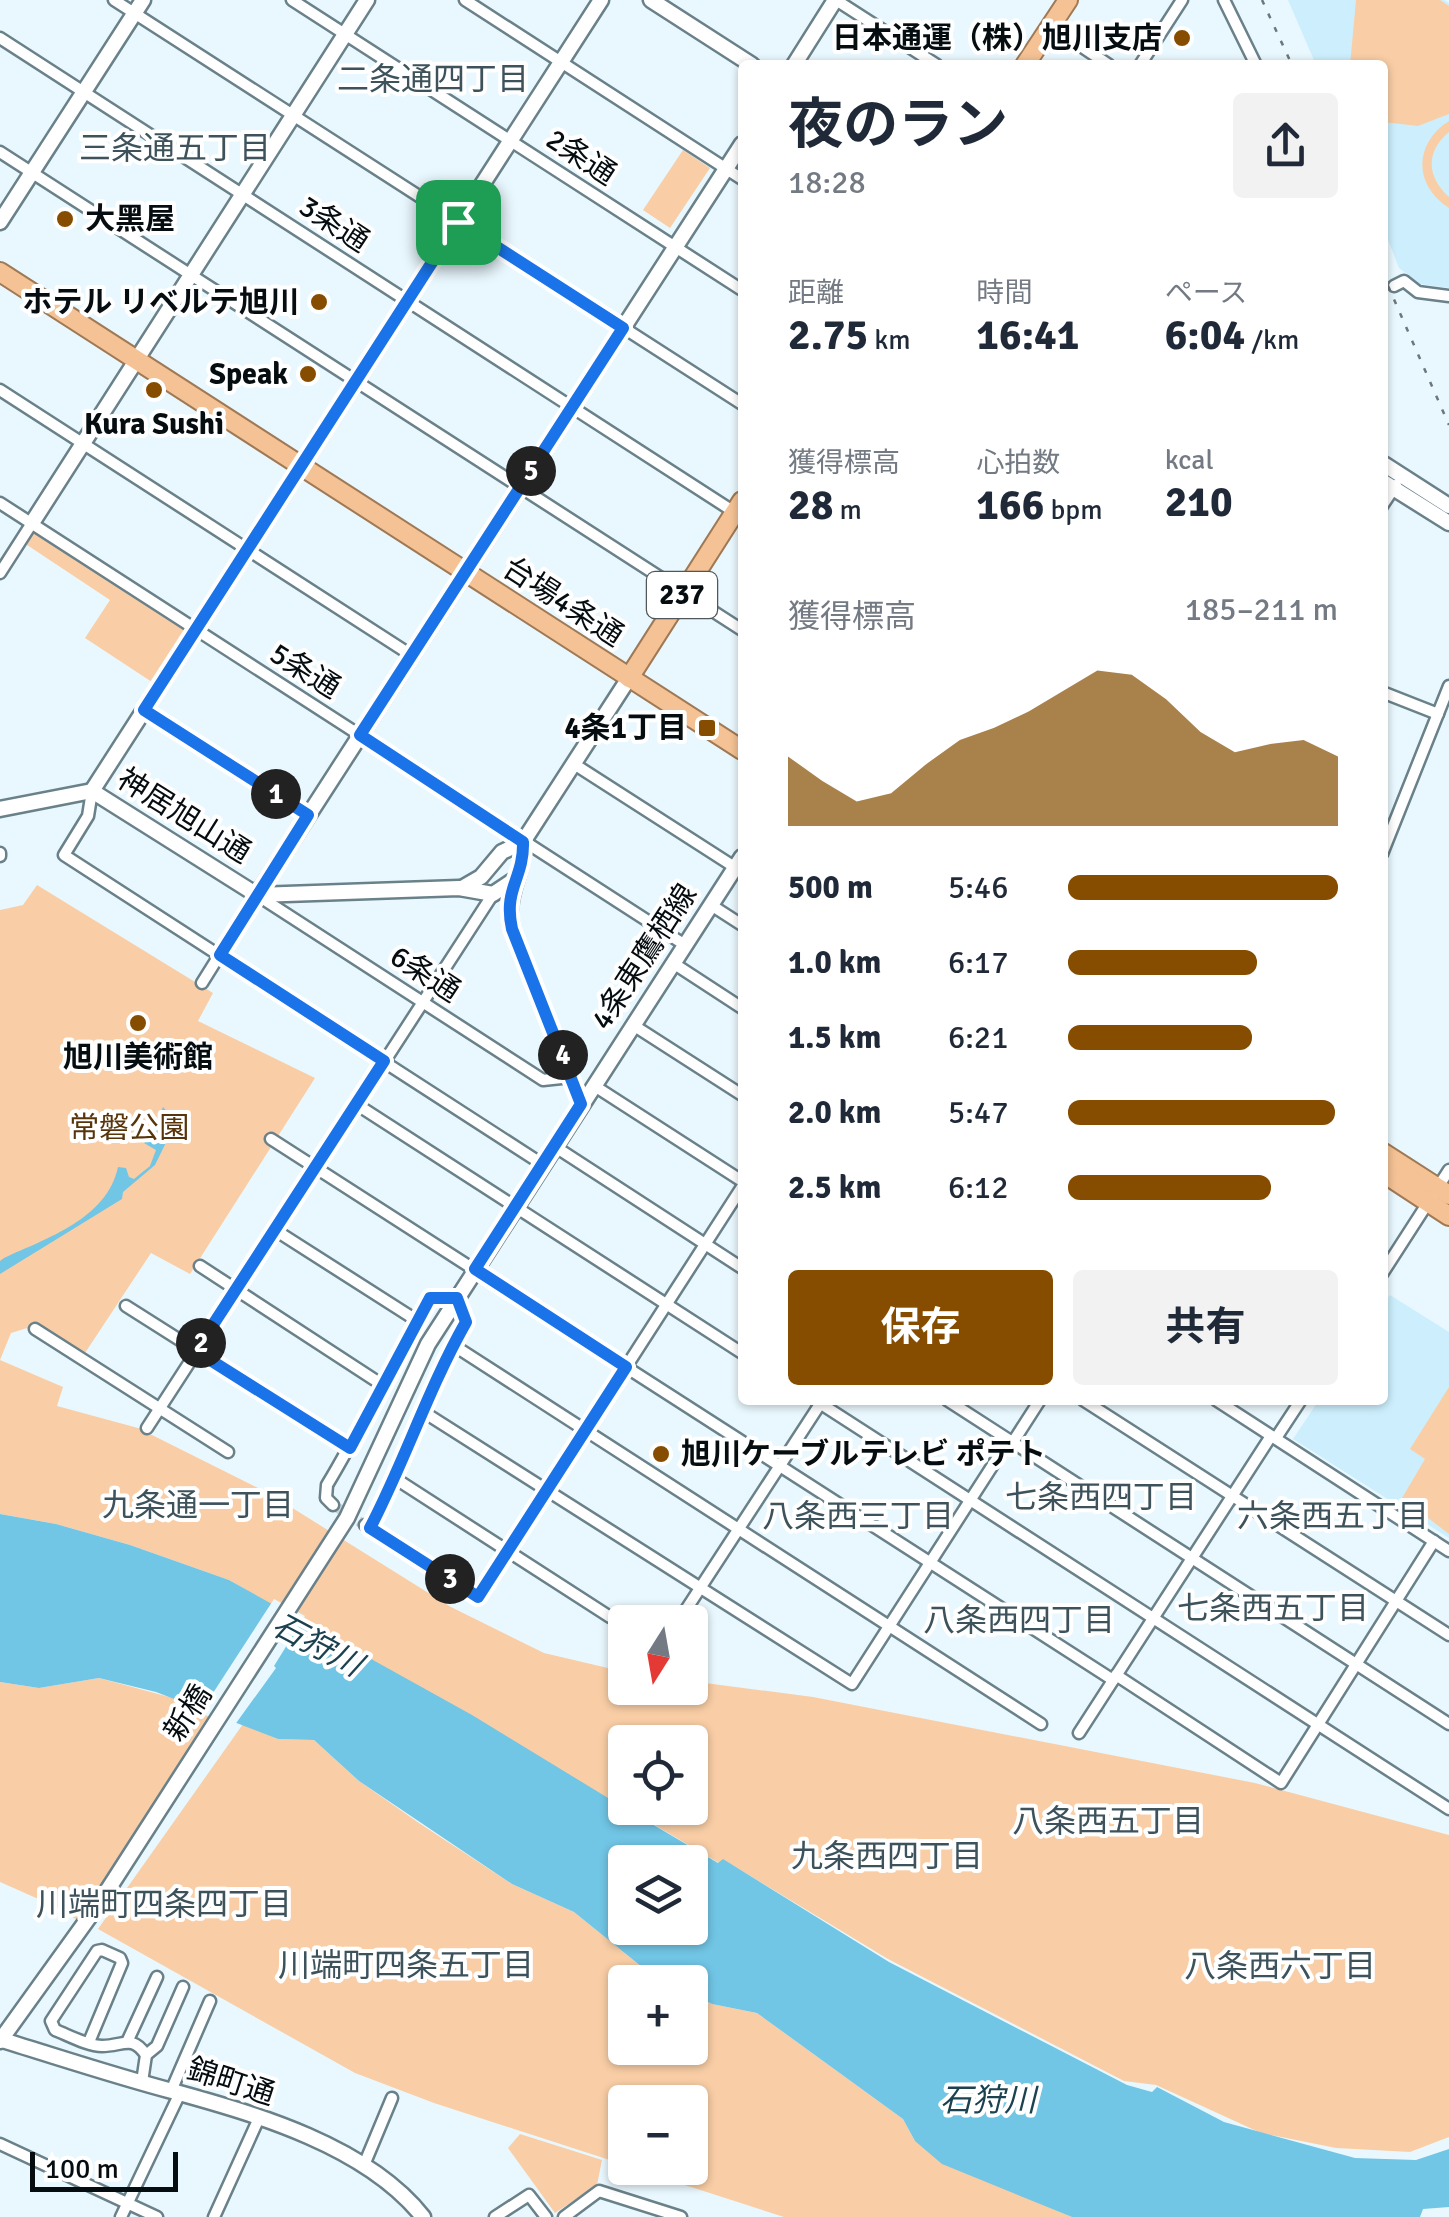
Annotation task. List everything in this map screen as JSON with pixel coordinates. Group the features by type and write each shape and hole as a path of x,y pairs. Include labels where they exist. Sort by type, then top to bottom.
{"highway":[{"path":"1028,60 1068,0"},
{"name":"台場4条通","path":"0,272 738,747"},
{"name":"神居旭山通","path":"629,678 738,513"},
{"path":"1388,1157 1439,1195 1449,1216"},
{"path":"1388,1174 1439,1195"}],"street":[{"path":"114,0 139,7 293,116 738,401"},
{"name":"2条通","path":"292,0 738,287"},
{"path":"0,573 367,0"},
{"path":"465,0 738,176"},
{"path":"542,1164 64,855 88,816 92,791 601,0"},
{"path":"651,0 744,60"},
{"path":"797,60 836,0 929,60"},
{"path":"1143,60 1182,0"},
{"path":"1224,0 1254,60"},
{"path":"0,222 139,7"},
{"path":"1051,26 1102,60"},
{"name":"3条通","path":"0,38 572,407 738,509"},
{"path":"202,983 738,150"},
{"path":"0,152 738,627"},
{"path":"1394,286 1404,282 1418,292 1449,296"},
{"path":"0,390 412,655"},
{"path":"1393,481 1449,506"},
{"path":"1393,481 1449,523"},
{"name":"5条通","path":"0,503 685,945"},
{"name":"神居旭山通","path":"0,809 92,791 257,895 468,886 492,867 502,852 523,842 629,678"},
{"path":"1388,840 1449,686"},
{"path":"1388,694 1438,714"},
{"path":"144,710 308,815"},
{"path":"574,764 738,861"},
{"path":"1388,820 1395,823"},
{"name":"神居旭山通","path":"512,929 508,911 514,880 524,865 523,842"},
{"name":"4条東鷹栖線","path":"323,1554 361,1490 428,1344 738,864"},
{"path":"492,867 488,878 492,894 512,929 581,1104"},
{"path":"147,1428 492,894 514,880"},
{"name":"神居旭山通","path":"458,888 492,894"},
{"name":"6条通","path":"257,895 543,1080 571,1078"},
{"path":"711,905 738,922"},
{"path":"673,963 738,1005"},
{"path":"632,1025 738,1092"},
{"path":"593,1085 738,1181"},
{"path":"356,1104 738,1350"},
{"path":"270,1139 1281,1782 1434,1541"},
{"path":"554,1146 738,1265"},
{"path":"1388,1262 1439,1195 1449,1170"},
{"path":"329,1502 327,1485 384,1386 416,1320 430,1298 457,1298 466,1322 422,1412 396,1479 368,1527 478,1597 738,1191"},
{"path":"275,1230 416,1320"},
{"path":"200,1266 384,1386"},
{"path":"126,1306 350,1448"},
{"path":"35,1329 228,1452"},
{"path":"453,1345 1041,1724"},
{"path":"689,1605 817,1405"},
{"path":"825,1405 1449,1809"},
{"path":"955,1405 1449,1724"},
{"path":"422,1412 852,1684 1036,1405"},
{"path":"1091,1405 1449,1635"},
{"path":"1224,1405 1449,1551"},
{"path":"1079,1733 1232,1496 1296,1405"},
{"path":"396,1479 608,1616"},
{"name":"新橋","path":"1,2040 100,1902 323,1554"},
{"path":"89,2042 122,1963 120,1958 102,1950 97,1951 51,2021 54,2030 100,2046 128,2040 141,2047 146,2055 142,2082"},
{"path":"128,2040 157,1977"},
{"path":"146,2055 158,2046 184,1987"},
{"path":"121,2217 176,2092 210,2002"},
{"name":"錦町通","path":"1,2040 259,2118 364,2165 390,2183 416,2215"},
{"path":"364,2165 392,2098"},
{"path":"214,2217 259,2118"},
{"path":"0,2144 158,2217"},
{"path":"564,2217 599,2191 681,2217"},
{"path":"496,2217 528,2195 546,2217"}],"shaded area":[{"path":"1288,0 1449,3 1449,288 1420,284 1399,268 1388,240 1388,60 1314,60"},
{"path":"1390,1295 1449,1332 1449,1538 1293,1439 1316,1405 1388,1405"}],"green space":[{"path":"1356,0 1440,0 1449,6 1449,114 1418,126 1388,123 1388,60 1350,60"},
{"path":"1449,121 1449,132 1436,148 1432,164 1436,181 1449,197 1449,208 1429,188 1422,164 1429,141"},
{"path":"683,150 710,168 670,228 643,210"},
{"path":"32,524 189,627 155,684 85,638 110,600 21,541"},
{"name":"常磐公園","path":"37,885 213,993 198,1021 315,1078 190,1274 151,1253 85,1353 37,1325 11,1333 0,1360 0,910 23,905"},
{"path":"0,1360 63,1387 57,1406 138,1428 270,1494 451,1607 544,1653 608,1668 608,1705 708,1705 708,1683 813,1697 1255,1783 1449,1835 1449,2137 1410,2152 1336,2148 1261,2133 1156,2085 1124,2081 888,1959 724,1860 719,1863 708,1856 708,1845 689,1845 655,1825 708,1825 708,1725 608,1725 608,1799 229,1580 130,1545 56,1524 0,1514"},
{"path":"1449,1387 1449,1534 1402,1498 1425,1459 1410,1449"},
{"path":"99,1678 221,1711 84,1925 61,1909 0,1882 0,1682 39,1688"},
{"path":"243,1724 278,1739 314,1740 359,1781 419,1823 512,1884 574,1912 608,1940 608,1945 615,1945 640,1965 608,1965 608,2065 708,2065 708,2002 757,2013 903,2119 915,2141 1072,2217 784,2217 685,2185 708,2185 708,2085 608,2085 608,2159 355,2073 98,1929"},
{"path":"520,2134 602,2160 597,2185 555,2213 508,2148"}],"water":[{"path":"163,1107 176,1122 155,1165 123,1192 122,1199 0,1274 0,1261 4,1258 73,1225 88,1213 112,1185 118,1167 126,1168 134,1179 150,1166 156,1150 144,1143 154,1132"},
{"name":"石狩川","path":"0,1514 56,1524 130,1545 229,1580 472,1715 608,1798 608,1825 654,1825 688,1845 608,1845 608,1940 574,1912 512,1884 359,1781 314,1740 278,1739 156,1692 99,1678 39,1688 0,1682"},
{"name":"石狩川","path":"708,1857 718,1863 723,1859 889,1962 1127,2085 1152,2092 1157,2087 1224,2122 1355,2158 1416,2160 1449,2149 1449,2207 1423,2209 1420,2217 1072,2217 942,2164 915,2141 903,2119 757,2013 708,2002 708,1965 640,1965 615,1945 708,1945"}],"pier":[{"path":"274,1599 305,1616 276,1668 234,1726 200,1713"}],"tunnel":[{"path":"333,1505 365,1525"}],"railway":[{"path":"1262,0 1290,60"},
{"path":"1388,286 1449,425"}],"place":[{"name":"日本通運（株）旭川支店","path":"1182,38"},
{"name":"大黑屋","path":"65,219"},
{"name":"ホテル リベルテ旭川","path":"319,302"},
{"name":"Speak","path":"308,374"},
{"name":"Kura Sushi","path":"154,390"},
{"name":"4条1丁目","path":"707,728"},
{"name":"旭川美術館","path":"138,1023"},
{"name":"旭川ケーブルテレビ ポテト","path":"661,1454"}],"district":[{"name":"二条通四丁目","path":"433,79"},
{"name":"三条通五丁目","path":"175,148"},
{"name":"七条西四丁目","path":"1101,1497"},
{"name":"九条通一丁目","path":"198,1505"},
{"name":"八条西三丁目","path":"858,1516"},
{"name":"六条西五丁目","path":"1333,1516"},
{"name":"七条西五丁目","path":"1273,1608"},
{"name":"八条西四丁目","path":"1019,1620"},
{"name":"八条西五丁目","path":"1108,1821"},
{"name":"九条西四丁目","path":"887,1856"},
{"name":"川端町四条四丁目","path":"164,1904"},
{"name":"川端町四条五丁目","path":"406,1965"},
{"name":"八条西六丁目","path":"1280,1966"}],"route":[{"path":"458,222 623,328 360,735 523,842 524,865 514,880 508,911 581,1104 475,1269 626,1367 478,1597 370,1528 466,1322 457,1298 430,1298 350,1448 196,1351 384,1061 220,955 308,815 144,710 458,222"}]}
